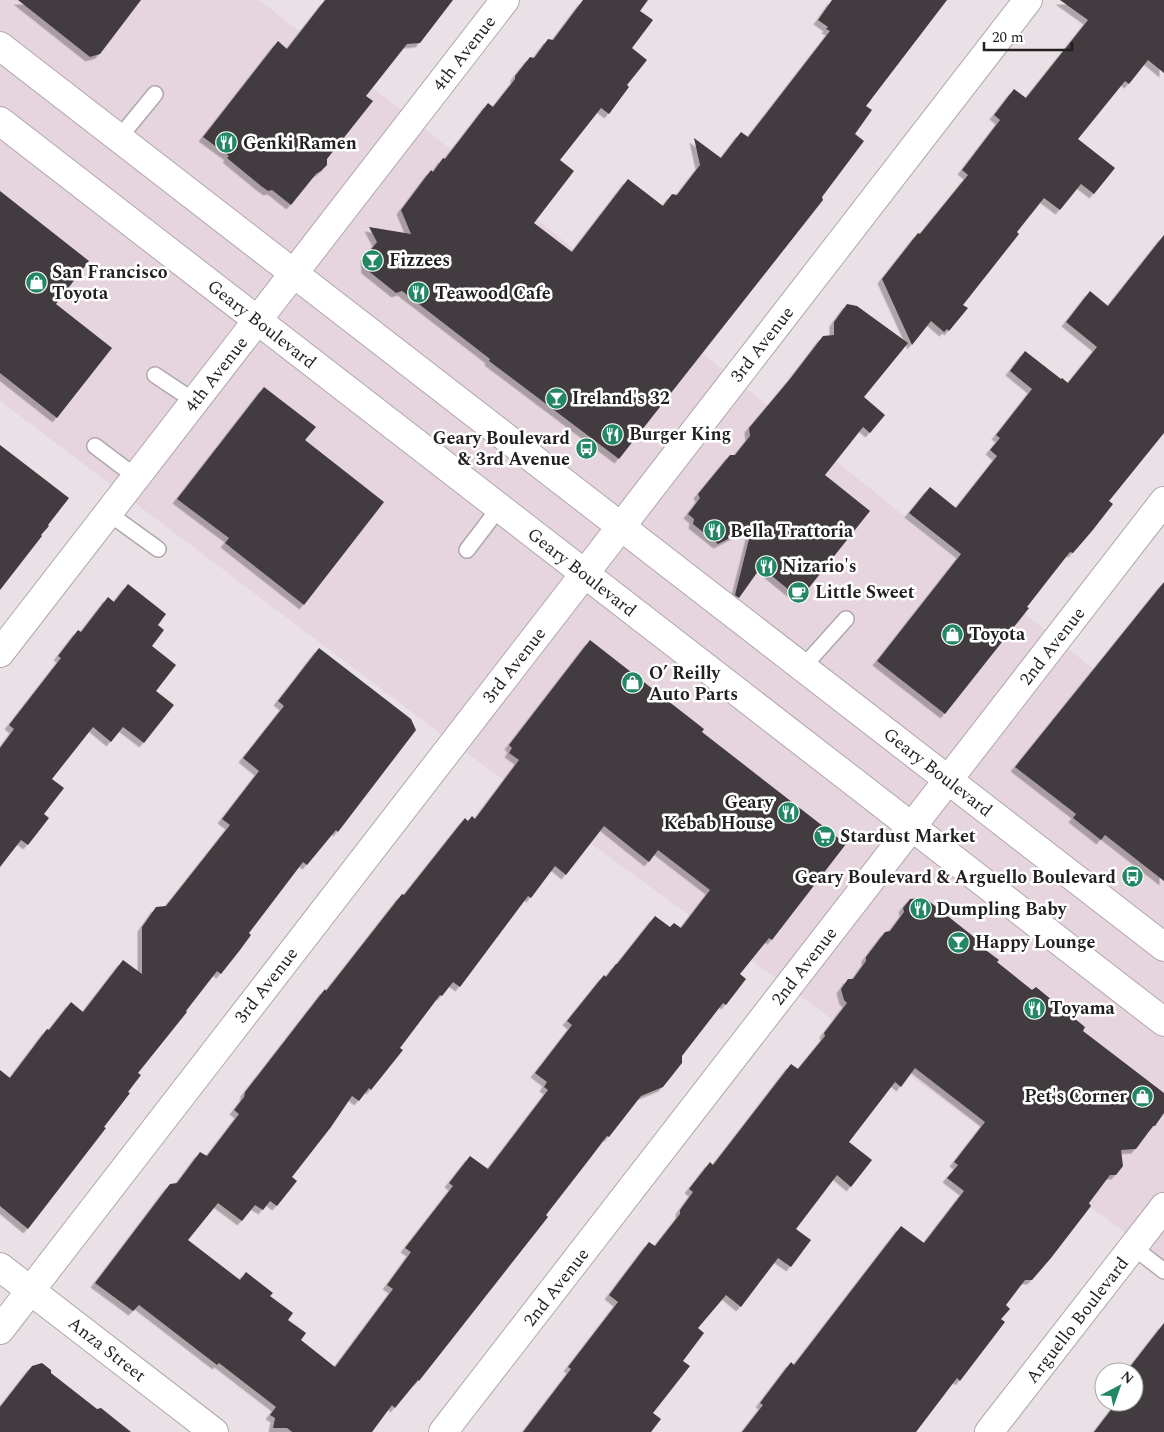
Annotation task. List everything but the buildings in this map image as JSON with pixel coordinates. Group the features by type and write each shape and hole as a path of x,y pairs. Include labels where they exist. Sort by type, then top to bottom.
{"street":[{"name":"4th Avenue","path":"0,653 505,0"},
{"name":"3rd Avenue","path":"0,1330 1028,0"},
{"name":"Geary Boulevard","path":"0,46 1164,947"},
{"name":"Geary Boulevard","path":"0,121 1164,1022"},
{"name":"2nd Avenue","path":"443,1432 1164,501"},
{"name":"Arguello Boulevard","path":"989,1432 1164,1207"},
{"name":"Anza Street","path":"0,1267 214,1432"}],"lane":[{"path":"119,138 155,94"},
{"path":"155,374 194,401"},
{"path":"95,446 136,477"},
{"path":"467,550 499,508"},
{"path":"108,513 158,550"},
{"path":"803,667 846,618"},
{"path":"1133,1247 1164,1271"}],"shaded area":[{"path":"0,0 259,0 413,119 1164,726 1164,1261 446,738 0,401"}],"place":[{"name":"Genki Ramen","path":"227,143"},
{"name":"Fizzees","path":"373,260"},
{"name":"San Francisco Toyota","path":"36,282"},
{"name":"Teawood Cafe","path":"419,293"},
{"name":"Ireland's 32","path":"556,398"},
{"name":"Burger King","path":"613,434"},
{"name":"Geary Boulevard & 3rd Avenue","path":"586,448"},
{"name":"Bella Trattoria","path":"714,531"},
{"name":"Nizario's","path":"766,566"},
{"name":"Little Sweet","path":"799,592"},
{"name":"Toyota","path":"953,634"},
{"name":"O’ Reilly Auto Parts","path":"633,683"},
{"name":"Geary Kebab House","path":"789,812"},
{"name":"Stardust Market","path":"824,836"},
{"name":"Geary Boulevard & Arguello Boulevard","path":"1132,877"},
{"name":"Dumpling Baby","path":"920,909"},
{"name":"Happy Lounge","path":"959,942"},
{"name":"Toyama","path":"1034,1008"},
{"name":"Pet's Corner","path":"1143,1096"}]}
